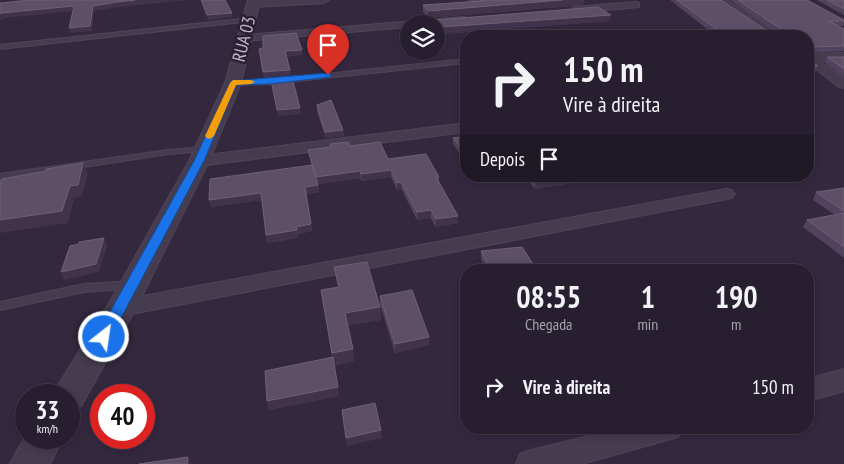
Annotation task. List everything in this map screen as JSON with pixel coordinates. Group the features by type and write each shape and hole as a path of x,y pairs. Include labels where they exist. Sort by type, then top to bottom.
{"street":[{"path":"250,16 324,0"},
{"path":"721,0 766,30"},
{"path":"559,12 636,5"},
{"path":"250,16 400,24"},
{"name":"RUA 03","path":"76,384 121,308 202,155 233,83 250,16"},
{"path":"445,21 472,19"},
{"path":"814,57 844,57"},
{"path":"814,62 844,84"},
{"path":"202,155 460,128"},
{"path":"121,308 726,194"},
{"path":"814,388 844,380"},
{"path":"531,464 645,434"},
{"path":"29,464 38,449"}],"lane":[{"path":"0,47 250,16"},
{"path":"233,83 269,82 460,62"},
{"path":"0,177 168,152 202,155"},
{"path":"0,306 84,288 133,285"}],"building":[{"path":"29,0 135,0 93,6 90,26 69,28 74,6 0,14 0,3"},
{"path":"201,0 225,0 232,13 207,15"},
{"path":"480,0 562,0 428,11 423,5 482,1"},
{"path":"677,0 721,0 766,30 718,30"},
{"path":"738,0 807,0 844,20 829,21 844,29 844,46 814,47 814,30 783,30"},
{"path":"827,0 844,0 844,9"},
{"path":"598,7 611,15 445,27 445,19"},
{"path":"296,33 302,50 285,51 290,70 263,72 259,49 263,48 263,36"},
{"path":"827,57 844,57 844,69"},
{"path":"292,77 300,108 277,110 271,80"},
{"path":"331,100 343,130 325,132 317,105"},
{"path":"460,137 460,147 453,138"},
{"path":"348,142 350,146 380,142 388,159 426,154 439,177 436,177 458,216 436,219 431,210 417,212 401,182 397,183 391,170 361,174 360,171 316,177 308,150 331,147 330,144"},
{"path":"83,163 78,185 70,186 62,211 0,220 0,183 2,179"},
{"path":"312,165 318,185 305,187 311,224 296,227 297,230 266,235 261,193 209,200 210,179"},
{"path":"844,188 844,211 816,192"},
{"path":"844,213 844,247 807,220"},
{"path":"104,238 96,264 61,272 70,246 79,244 79,242"},
{"path":"522,247 533,264 488,264 481,251"},
{"path":"367,262 380,307 345,313 353,349 332,353 321,290 339,287 334,267"},
{"path":"412,290 429,337 395,344 380,296"},
{"path":"333,357 338,387 267,401 265,371"},
{"path":"375,403 381,430 346,438 342,410"},
{"path":"188,457 187,464 139,464"}],"slow traffic":[{"path":"210,136 233,83 251,82"}],"route":[{"path":"104,337 199,161 233,83 269,82 328,75"}]}
